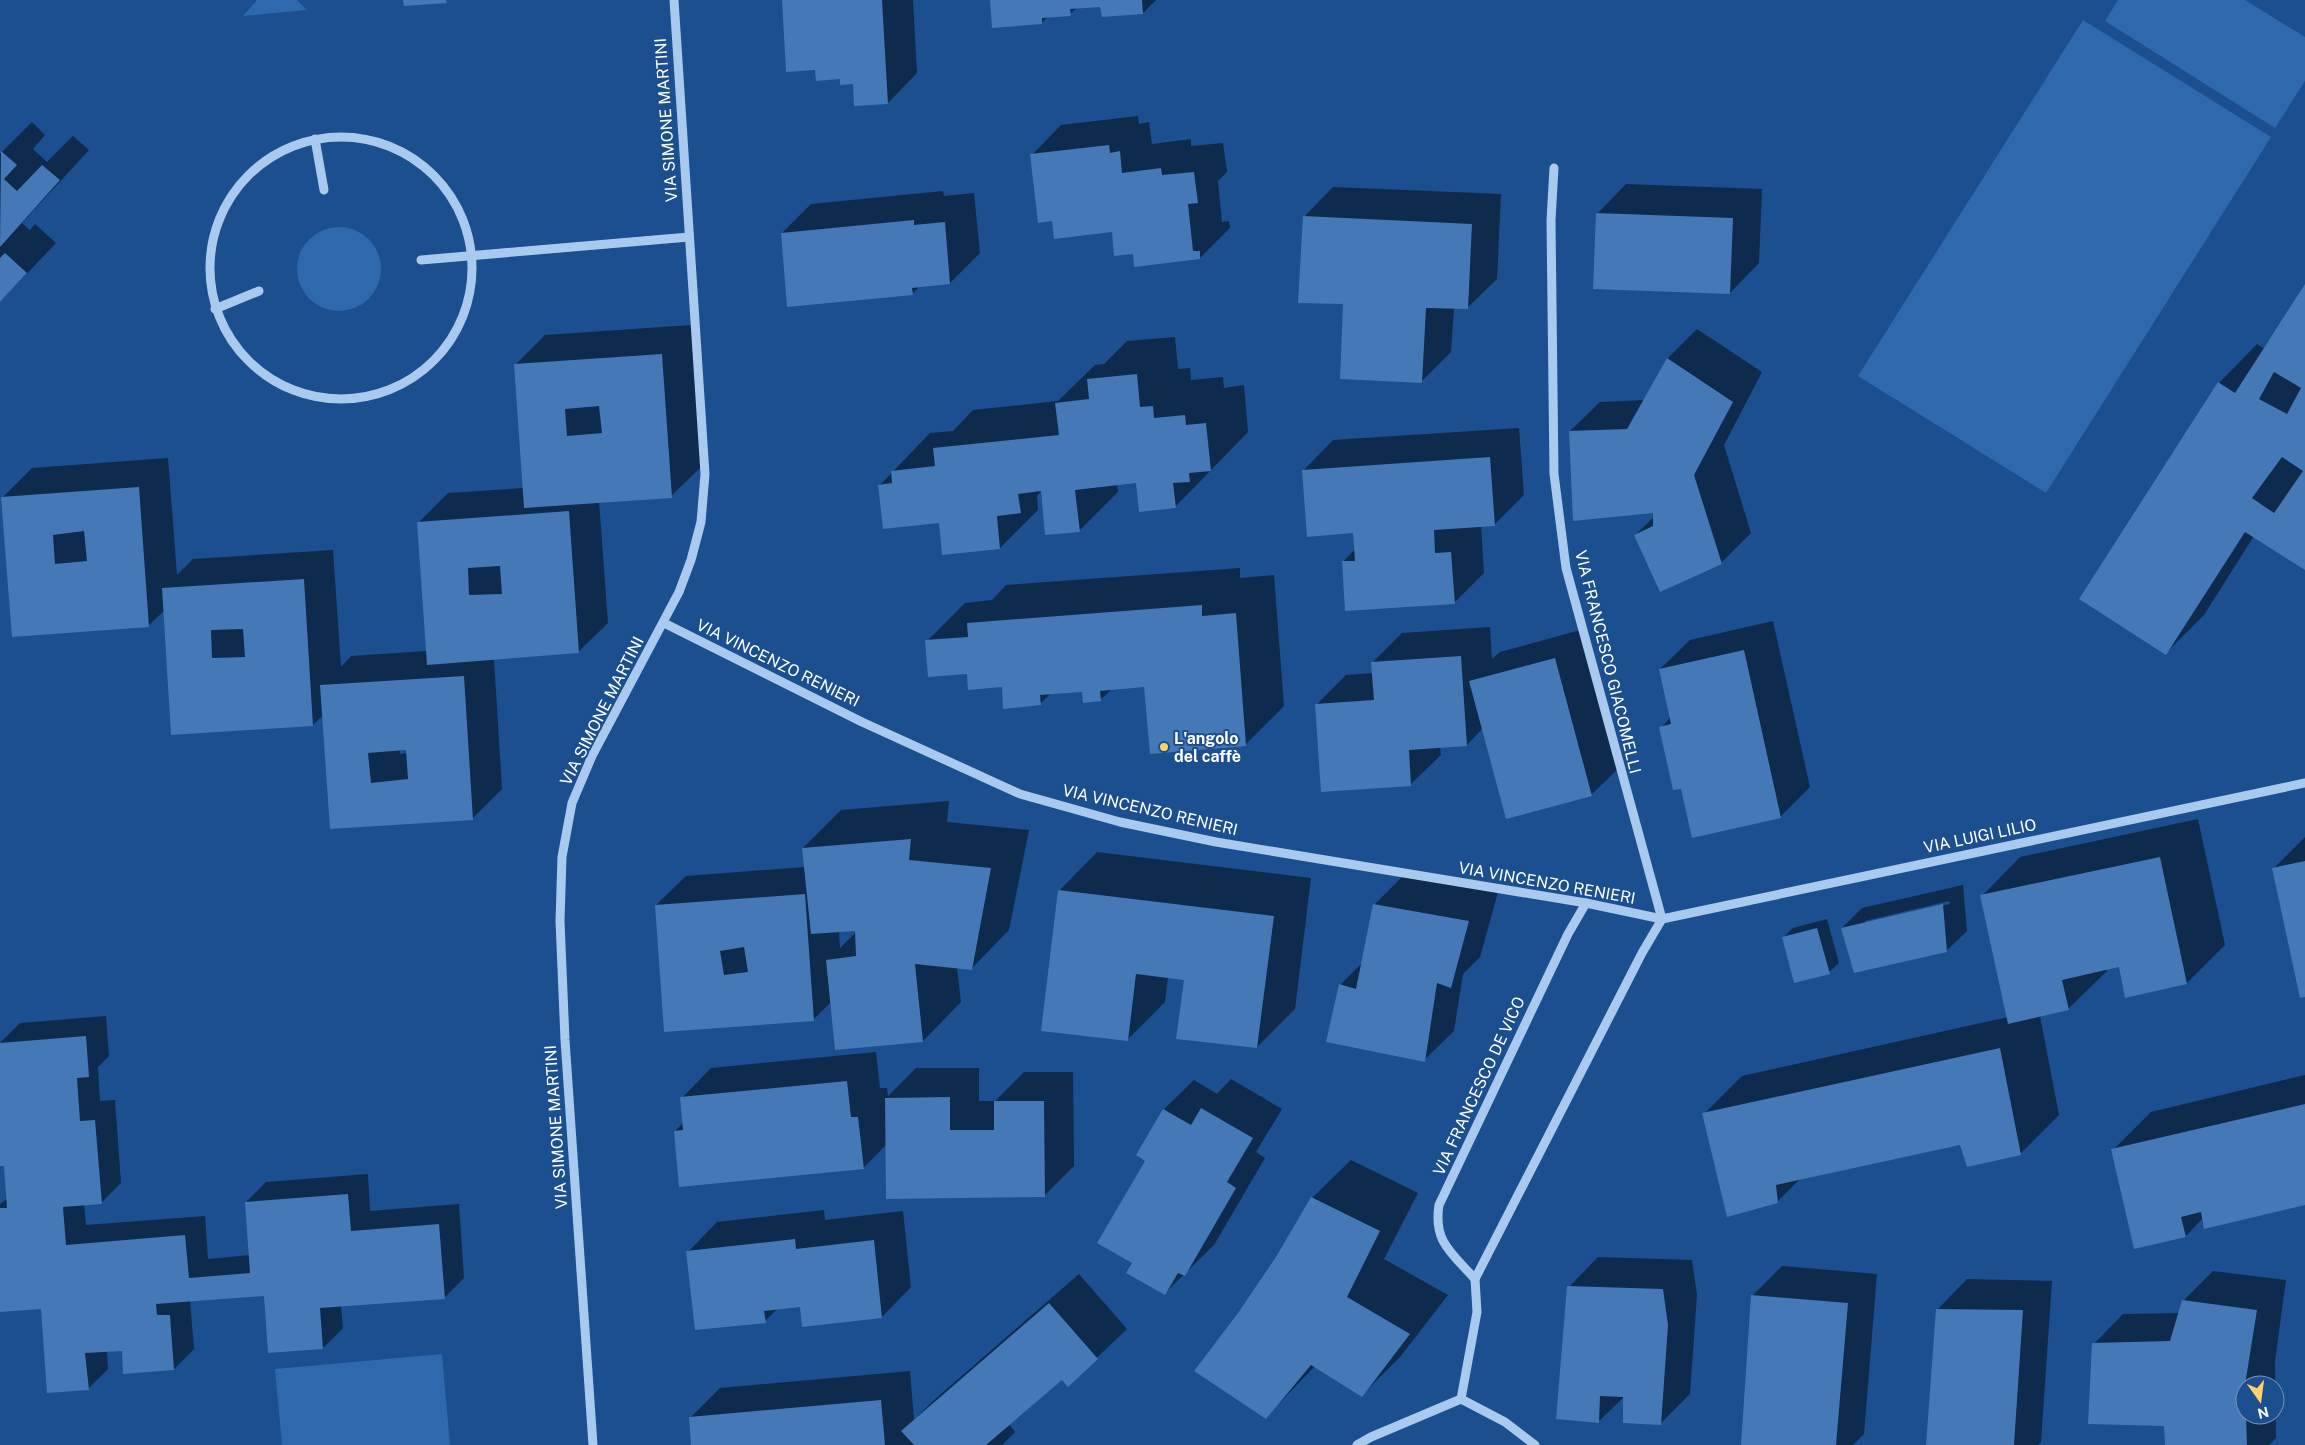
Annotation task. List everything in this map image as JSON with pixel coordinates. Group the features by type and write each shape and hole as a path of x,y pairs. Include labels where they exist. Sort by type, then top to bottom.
{"street":[{"name":"VIA SIMONE MARTINI","path":"593,1445 565,1040 560,920 562,857 572,802 592,756 664,623 691,560 701,522 705,474 674,0"},
{"path":"344,137 382,144 416,160 444,187 463,219 472,257 470,293 458,327 437,357 410,380 376,395 340,400 304,395 271,380 241,355 227,336 211,292 210,250 221,214 242,182 271,157 315,140 344,137"},
{"path":"315,140 324,190"},
{"name":"VIA FRANCESCO GIACOMELLI","path":"1554,168 1551,220 1554,474 1566,568 1662,919"},
{"path":"421,260 689,237"},
{"path":"216,309 259,291"},
{"name":"VIA VINCENZO RENIERI","path":"664,623 862,722 1020,794 1120,822 1216,842 1586,903 1662,919"},
{"name":"VIA LUIGI LILIO","path":"1662,919 2305,783"},
{"name":"VIA FRANCESCO DE VICO","path":"1474,1279 1441,1241 1437,1219 1439,1205 1568,934 1586,903"},
{"path":"1461,1398 1477,1312 1474,1279 1642,953 1662,919"},
{"path":"1357,1445 1371,1437 1461,1398"},
{"path":"1461,1398 1505,1422 1535,1445"}],"shaded area":[{"path":"257,0 297,0 307,10 243,16"},
{"path":"2118,0 2245,0 2305,37 2305,81 2275,128 2105,21"},
{"path":"2083,20 2271,137 2046,493 1858,376"},
{"path":"339,227 355,230 369,239 378,253 381,269 378,285 369,299 355,308 339,311 323,308 309,299 300,285 297,269 300,253 309,239 323,230"},
{"path":"442,1354 450,1445 282,1445 275,1369"}],"building":[{"path":"403,0 446,0 447,3 404,6"},
{"path":"782,0 882,0 888,104 854,106 853,84 840,85 840,79 816,81 815,70 786,72"},
{"path":"990,0 1142,0 1143,14 1102,17 1100,7 1070,9 1071,16 1042,18 1042,24 992,28"},
{"path":"1109,145 1110,153 1120,151 1122,173 1161,168 1162,175 1194,172 1198,203 1188,204 1193,251 1200,251 1200,259 1134,267 1133,254 1114,256 1112,232 1054,239 1052,221 1038,223 1030,154"},
{"path":"1,151 17,165 4,179 17,191 42,165 60,180 0,247"},
{"path":"1596,213 1733,218 1730,294 1593,289"},
{"path":"1303,216 1472,224 1468,309 1426,308 1422,383 1340,379 1343,304 1298,303"},
{"path":"914,220 914,225 945,222 950,284 912,288 913,295 787,307 781,233"},
{"path":"5,253 27,273 0,302 0,258"},
{"path":"2305,284 2305,570 2245,532 2166,655 2079,599 2218,382 2235,393","holes":["2274,372 2301,388 2287,414 2259,399","2282,457 2303,471 2274,513 2252,498"]},
{"path":"662,354 672,498 524,508 514,364","holes":["599,406 602,433 567,436 565,409"]},
{"path":"1667,358 1733,402 1694,475 1722,564 1660,592 1634,535 1653,526 1653,513 1573,521 1569,431 1627,429"},
{"path":"1137,374 1140,407 1153,406 1154,418 1185,415 1186,425 1206,423 1211,471 1189,473 1190,482 1173,483 1176,508 1139,512 1136,483 1075,490 1080,532 1045,535 1041,491 1018,494 1021,513 997,516 1000,549 942,555 939,523 883,529 878,485 892,483 891,471 935,466 933,448 1059,435 1055,403 1089,399 1087,379"},
{"path":"1490,457 1495,526 1434,530 1435,553 1451,552 1455,604 1345,611 1342,561 1355,561 1353,533 1307,537 1302,470"},
{"path":"139,487 149,627 12,637 1,497","holes":["84,531 87,561 55,564 53,535"]},
{"path":"569,511 579,653 427,665 417,522","holes":["500,566 502,594 469,595 468,568"]},
{"path":"304,579 313,726 171,735 162,588","holes":["243,629 245,657 212,658 211,630"]},
{"path":"1202,605 1202,616 1236,613 1246,746 1150,754 1144,687 1100,691 1101,701 1083,703 1082,692 1040,695 1041,705 1003,709 1002,687 968,690 967,674 928,677 925,640 968,637 967,623"},
{"path":"1744,650 1781,818 1692,838 1681,789 1673,790 1659,727 1671,724 1659,669"},
{"path":"1461,656 1467,746 1409,750 1411,786 1321,792 1315,704 1374,700 1371,662"},
{"path":"1555,658 1592,796 1506,819 1469,681"},
{"path":"464,676 473,820 330,829 320,685","holes":["406,750 408,779 371,783 368,753"]},
{"path":"911,839 909,860 991,868 972,970 915,964 923,1042 835,1050 826,960 856,956 855,931 811,934 802,848"},
{"path":"2160,857 2187,984 2125,998 2119,967 2062,980 2069,1010 2008,1024 1980,895"},
{"path":"2305,861 2305,997 2300,998 2272,868"},
{"path":"1058,890 1274,916 1257,1048 1176,1039 1184,980 1136,974 1128,1041 1041,1031"},
{"path":"805,894 814,1021 664,1032 655,905","holes":["744,947 748,972 724,975 720,951"]},
{"path":"1373,904 1469,921 1451,988 1437,983 1425,1062 1326,1042 1339,984 1356,989"},
{"path":"1943,904 1947,952 1854,973 1841,928"},
{"path":"1817,928 1830,974 1794,983 1782,937"},
{"path":"86,1036 89,1077 77,1078 80,1121 95,1120 102,1204 63,1207 66,1245 185,1235 189,1278 250,1273 245,1202 348,1194 351,1231 439,1224 445,1299 320,1308 323,1349 268,1353 264,1296 156,1304 157,1315 170,1315 174,1370 123,1374 122,1351 85,1353 89,1390 47,1393 41,1309 0,1312 0,1208 7,1208 4,1166 0,1166 0,1043"},
{"path":"2000,1048 2021,1155 1967,1167 1960,1145 1776,1185 1778,1203 1727,1217 1702,1113"},
{"path":"847,1081 851,1117 858,1117 864,1169 679,1187 674,1131 683,1130 680,1097"},
{"path":"950,1097 950,1130 994,1130 994,1101 1044,1101 1045,1197 886,1199 885,1098"},
{"path":"2305,1104 2305,1205 2204,1229 2201,1212 2181,1217 2186,1237 2134,1249 2111,1149"},
{"path":"1201,1108 1253,1138 1227,1182 1236,1188 1185,1276 1178,1273 1165,1295 1126,1273 1132,1263 1097,1243 1145,1161 1136,1155 1163,1109 1191,1125"},
{"path":"1311,1197 1380,1231 1347,1297 1410,1334 1362,1397 1311,1365 1266,1419 1194,1371 1238,1313 1276,1257"},
{"path":"795,1239 796,1249 874,1240 882,1318 802,1327 800,1307 764,1311 766,1323 695,1330 686,1251"},
{"path":"1567,1286 1663,1289 1668,1325 1661,1425 1623,1423 1623,1397 1600,1396 1599,1423 1556,1419"},
{"path":"1751,1295 1848,1303 1836,1445 1741,1445"},
{"path":"2182,1300 2257,1310 2247,1375 2235,1375 2235,1425 2246,1425 2247,1445 2165,1445 2164,1426 2088,1424 2092,1343 2170,1341"},
{"path":"1049,1303 1098,1359 1068,1387 1062,1380 986,1445 914,1445 901,1431"},
{"path":"1936,1309 2023,1310 2014,1445 1926,1445"},
{"path":"881,1400 885,1445 691,1445 689,1417"}],"place":[{"name":"L'angolo del caffè","path":"1164,747"}]}
